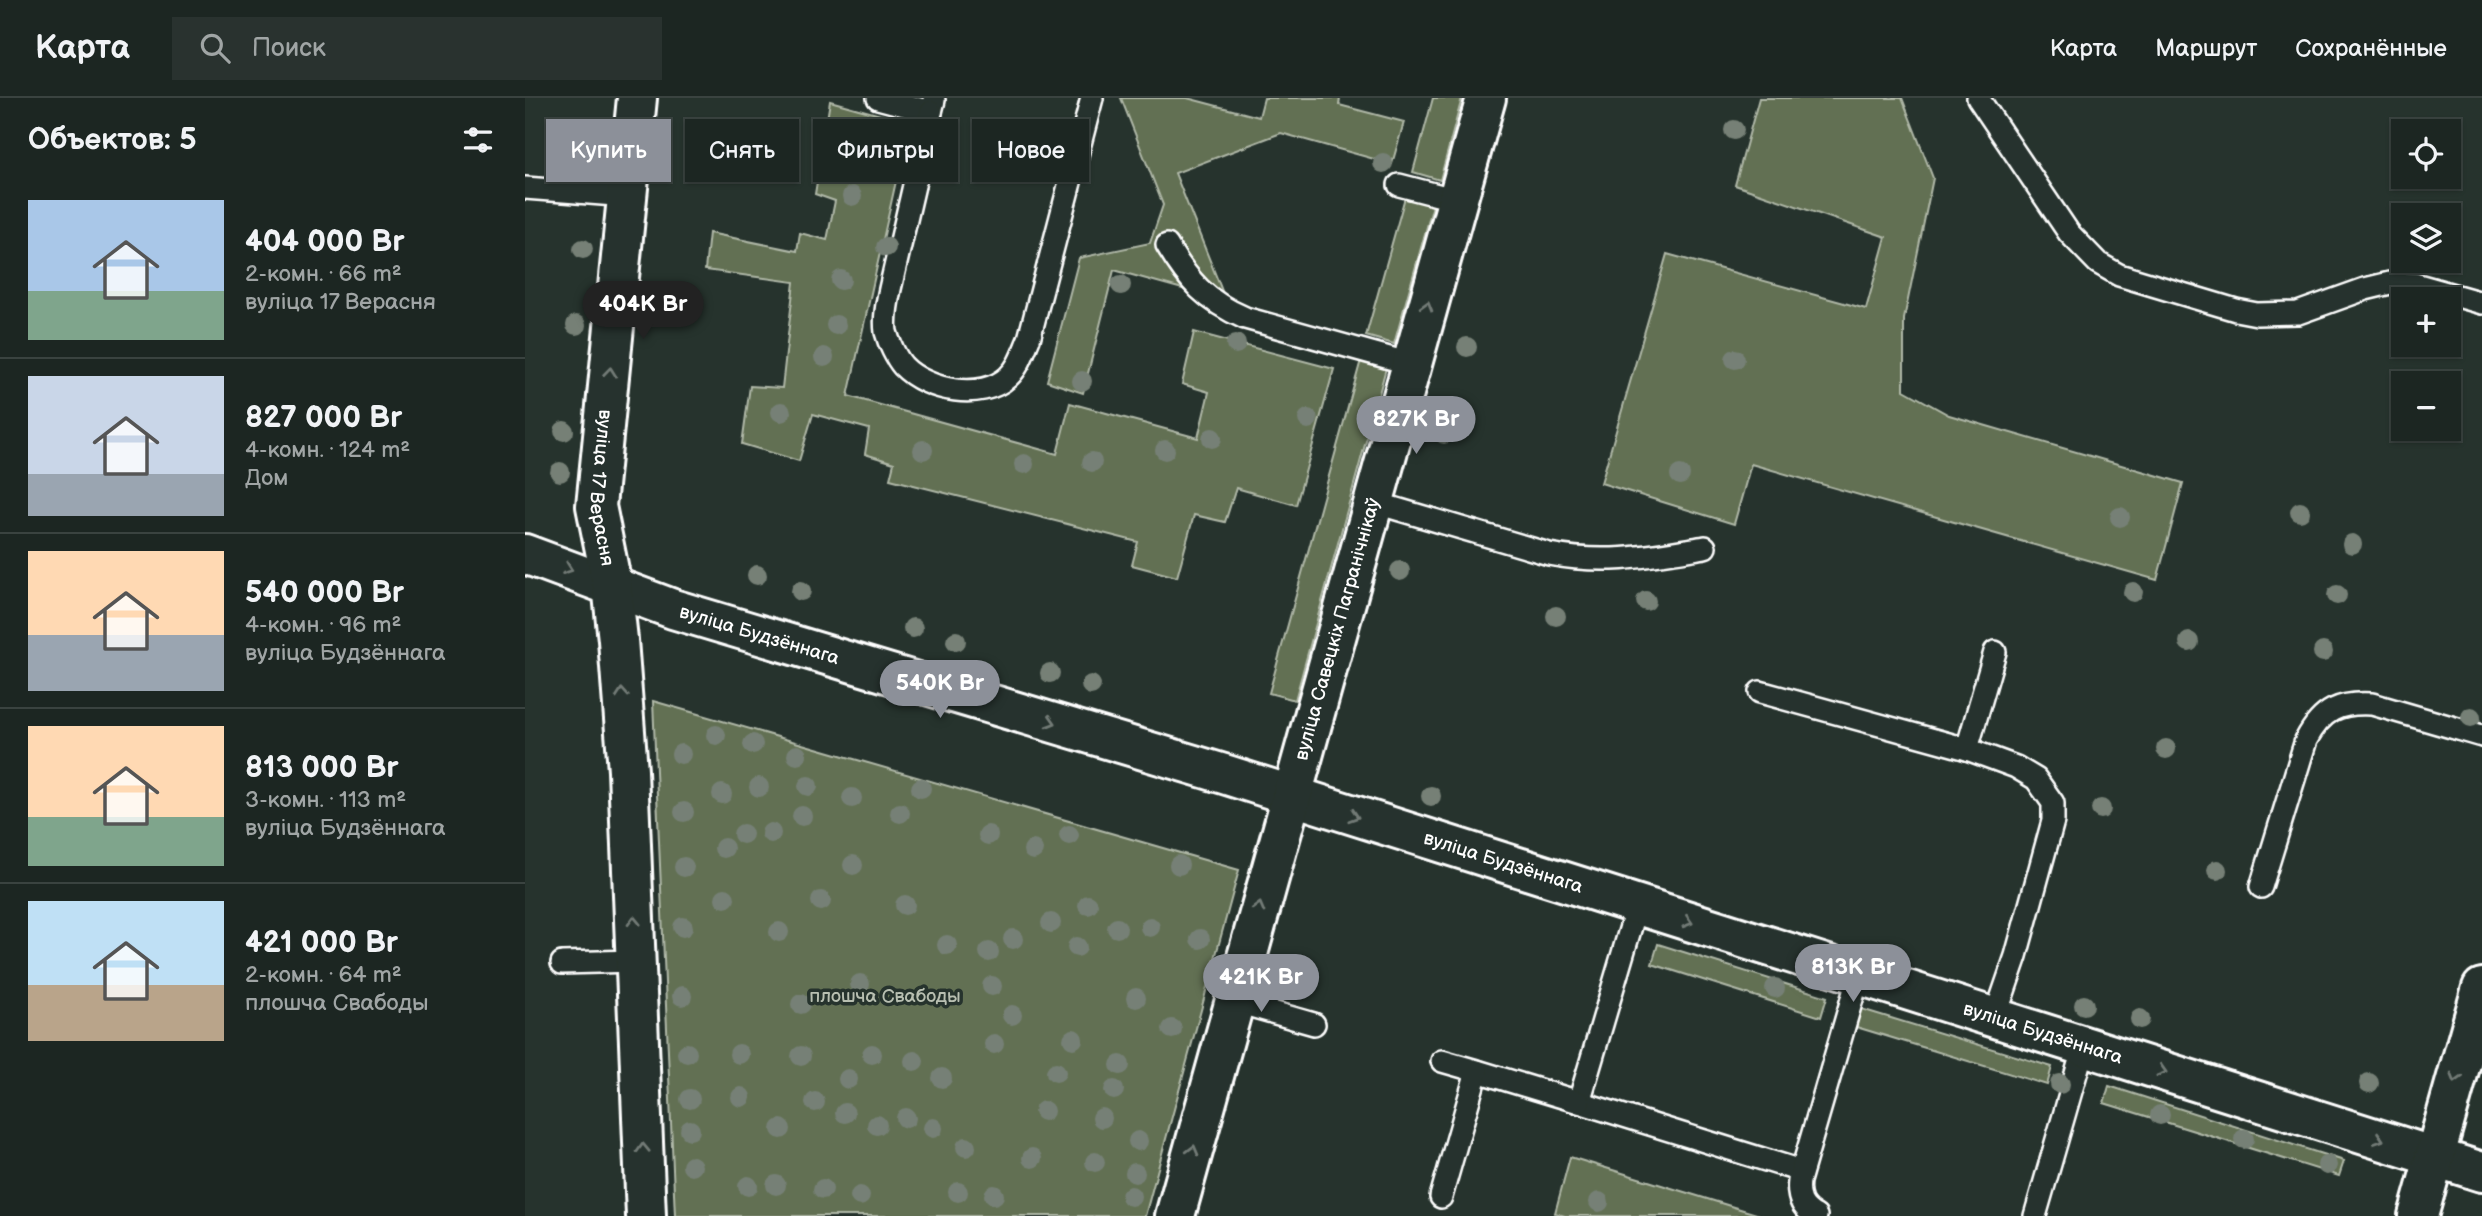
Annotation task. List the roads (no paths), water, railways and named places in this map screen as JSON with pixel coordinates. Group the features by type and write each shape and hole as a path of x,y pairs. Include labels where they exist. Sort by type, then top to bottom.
{"street":[{"name":"вуліца 17 Верасня","path":"612,585 596,506 637,98"},
{"name":"вуліца Савецкіх Пагранічнікаў","path":"1289,796 1311,728 1486,98"},
{"name":"вуліца Будзённага","path":"525,554 673,609 1289,796 2482,1172"},
{"path":"612,585 628,771 646,1216"},
{"path":"1175,1216 1289,796"},
{"path":"2418,1216 2482,988"}],"lane":[{"path":"878,98 932,105 885,312 887,333 893,350 904,366 918,377 961,391 986,388 1006,379 1017,367 1029,339 1092,98"},
{"path":"1979,98 2069,233 2098,263 2119,275 2257,314 2298,313 2390,283 2415,284 2482,303"},
{"path":"1399,186 1457,200"},
{"path":"525,188 628,196"},
{"path":"1167,245 1196,287 1227,310 1245,318 1411,364"},
{"path":"1373,502 1571,559 1615,560 1705,547"},
{"path":"1967,749 1995,652"},
{"path":"1760,692 1967,749 2016,767 2036,779 2053,803 2053,821 2016,956 1996,1017"},
{"path":"2261,887 2306,740 2314,726 2325,715 2339,706 2372,704 2482,736"},
{"path":"1579,1102 1637,906"},
{"path":"562,963 635,961"},
{"path":"1816,1216 1807,1212 1798,1197 1801,1171 1859,975"},
{"path":"1233,1001 1314,1024"},
{"path":"2035,1216 2084,1046"},
{"path":"1442,1061 1801,1171"},
{"path":"1441,1197 1477,1071"}],"park label":[{"name":"плошча Свабоды","path":"885,996"}]}
